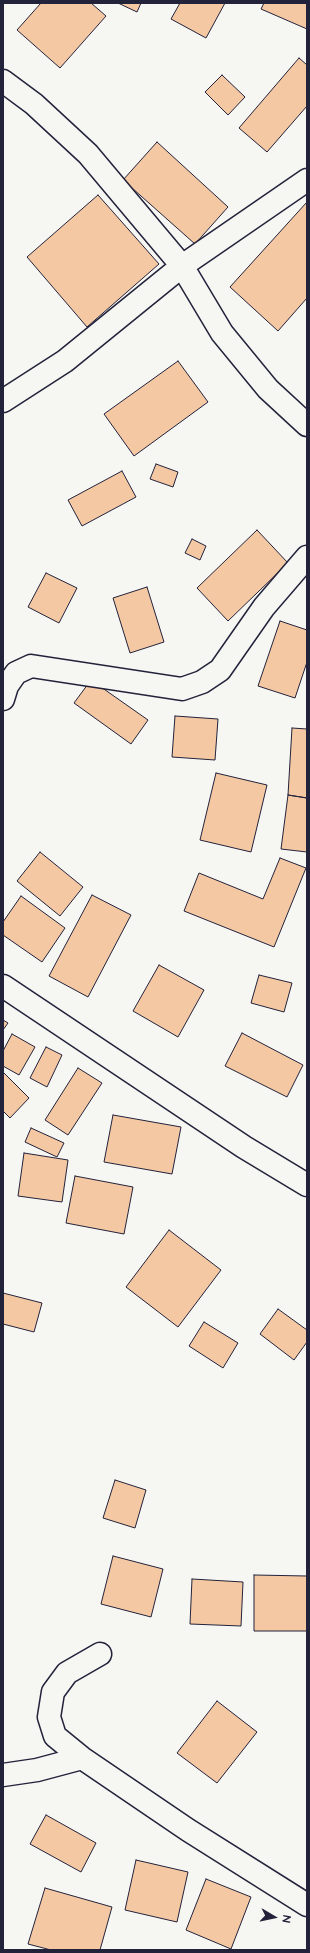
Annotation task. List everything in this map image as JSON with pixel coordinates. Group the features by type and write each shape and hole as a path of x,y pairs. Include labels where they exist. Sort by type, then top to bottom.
{"street":[{"path":"3,81 34,104 88,154 182,266 222,333 268,389 307,425"},
{"path":"3,401 65,361 182,266 305,185"},
{"path":"3,699 7,686 16,673 31,666 182,689 202,682 220,670 264,607 307,557"},
{"path":"3,986 244,1147 307,1185"},
{"path":"100,1654 67,1673 53,1692 49,1717 55,1736 82,1758 188,1830 307,1905"},
{"path":"3,1775 37,1770 82,1758"}],"building":[{"path":"41,3 91,3 106,16 60,68 17,30"},
{"path":"118,3 141,3 137,12"},
{"path":"180,3 225,3 206,38 171,19"},
{"path":"264,3 307,3 307,29 261,9"},
{"path":"299,58 307,65 307,106 267,152 239,128"},
{"path":"222,75 245,97 228,115 205,92"},
{"path":"157,142 228,207 195,244 123,180"},
{"path":"98,195 159,264 87,327 27,257"},
{"path":"307,202 307,298 278,331 230,287"},
{"path":"178,361 208,402 134,456 104,414"},
{"path":"156,464 178,472 173,487 150,479"},
{"path":"122,471 136,497 82,526 68,500"},
{"path":"257,530 288,563 228,621 197,588"},
{"path":"192,539 206,546 200,560 185,553"},
{"path":"46,573 77,588 59,623 28,607"},
{"path":"147,587 164,642 130,653 113,598"},
{"path":"280,621 307,630 307,662 295,698 258,686"},
{"path":"91,680 148,720 131,744 74,703"},
{"path":"175,716 218,719 215,760 172,757"},
{"path":"292,728 307,729 307,798 288,795"},
{"path":"216,773 267,785 251,852 200,840"},
{"path":"288,795 307,798 307,852 281,849"},
{"path":"40,852 83,887 60,916 17,881"},
{"path":"280,858 306,868 274,947 184,911 199,873 263,899"},
{"path":"92,895 131,915 88,997 49,976"},
{"path":"21,896 65,928 42,962 3,935 3,922"},
{"path":"159,965 204,990 178,1037 133,1011"},
{"path":"259,975 292,983 284,1012 251,1003"},
{"path":"3,1020 8,1023 3,1030"},
{"path":"242,1033 303,1065 287,1097 225,1066"},
{"path":"12,1034 35,1047 19,1075 3,1066 3,1051"},
{"path":"46,1047 62,1055 47,1087 30,1078"},
{"path":"78,1068 102,1083 68,1135 45,1120"},
{"path":"3,1072 29,1098 10,1118 3,1111"},
{"path":"113,1115 181,1127 172,1174 104,1162"},
{"path":"31,1128 64,1143 57,1157 25,1142"},
{"path":"24,1153 68,1160 62,1202 18,1196"},
{"path":"75,1176 133,1187 124,1234 66,1223"},
{"path":"169,1230 221,1270 178,1327 126,1287"},
{"path":"3,1293 42,1303 34,1332 3,1324"},
{"path":"278,1309 307,1330 307,1342 294,1360 260,1334"},
{"path":"204,1322 238,1343 223,1368 189,1346"},
{"path":"115,1480 146,1490 135,1528 103,1518"},
{"path":"113,1556 163,1569 151,1617 101,1604"},
{"path":"254,1575 307,1576 307,1631 254,1631"},
{"path":"192,1579 243,1582 241,1626 190,1624"},
{"path":"217,1701 257,1732 217,1783 177,1753"},
{"path":"46,1815 96,1843 81,1872 30,1844"},
{"path":"136,1860 188,1872 177,1922 125,1910"},
{"path":"206,1879 251,1897 231,1949 186,1930"},
{"path":"45,1888 112,1907 100,1950 51,1950 28,1944"}]}
